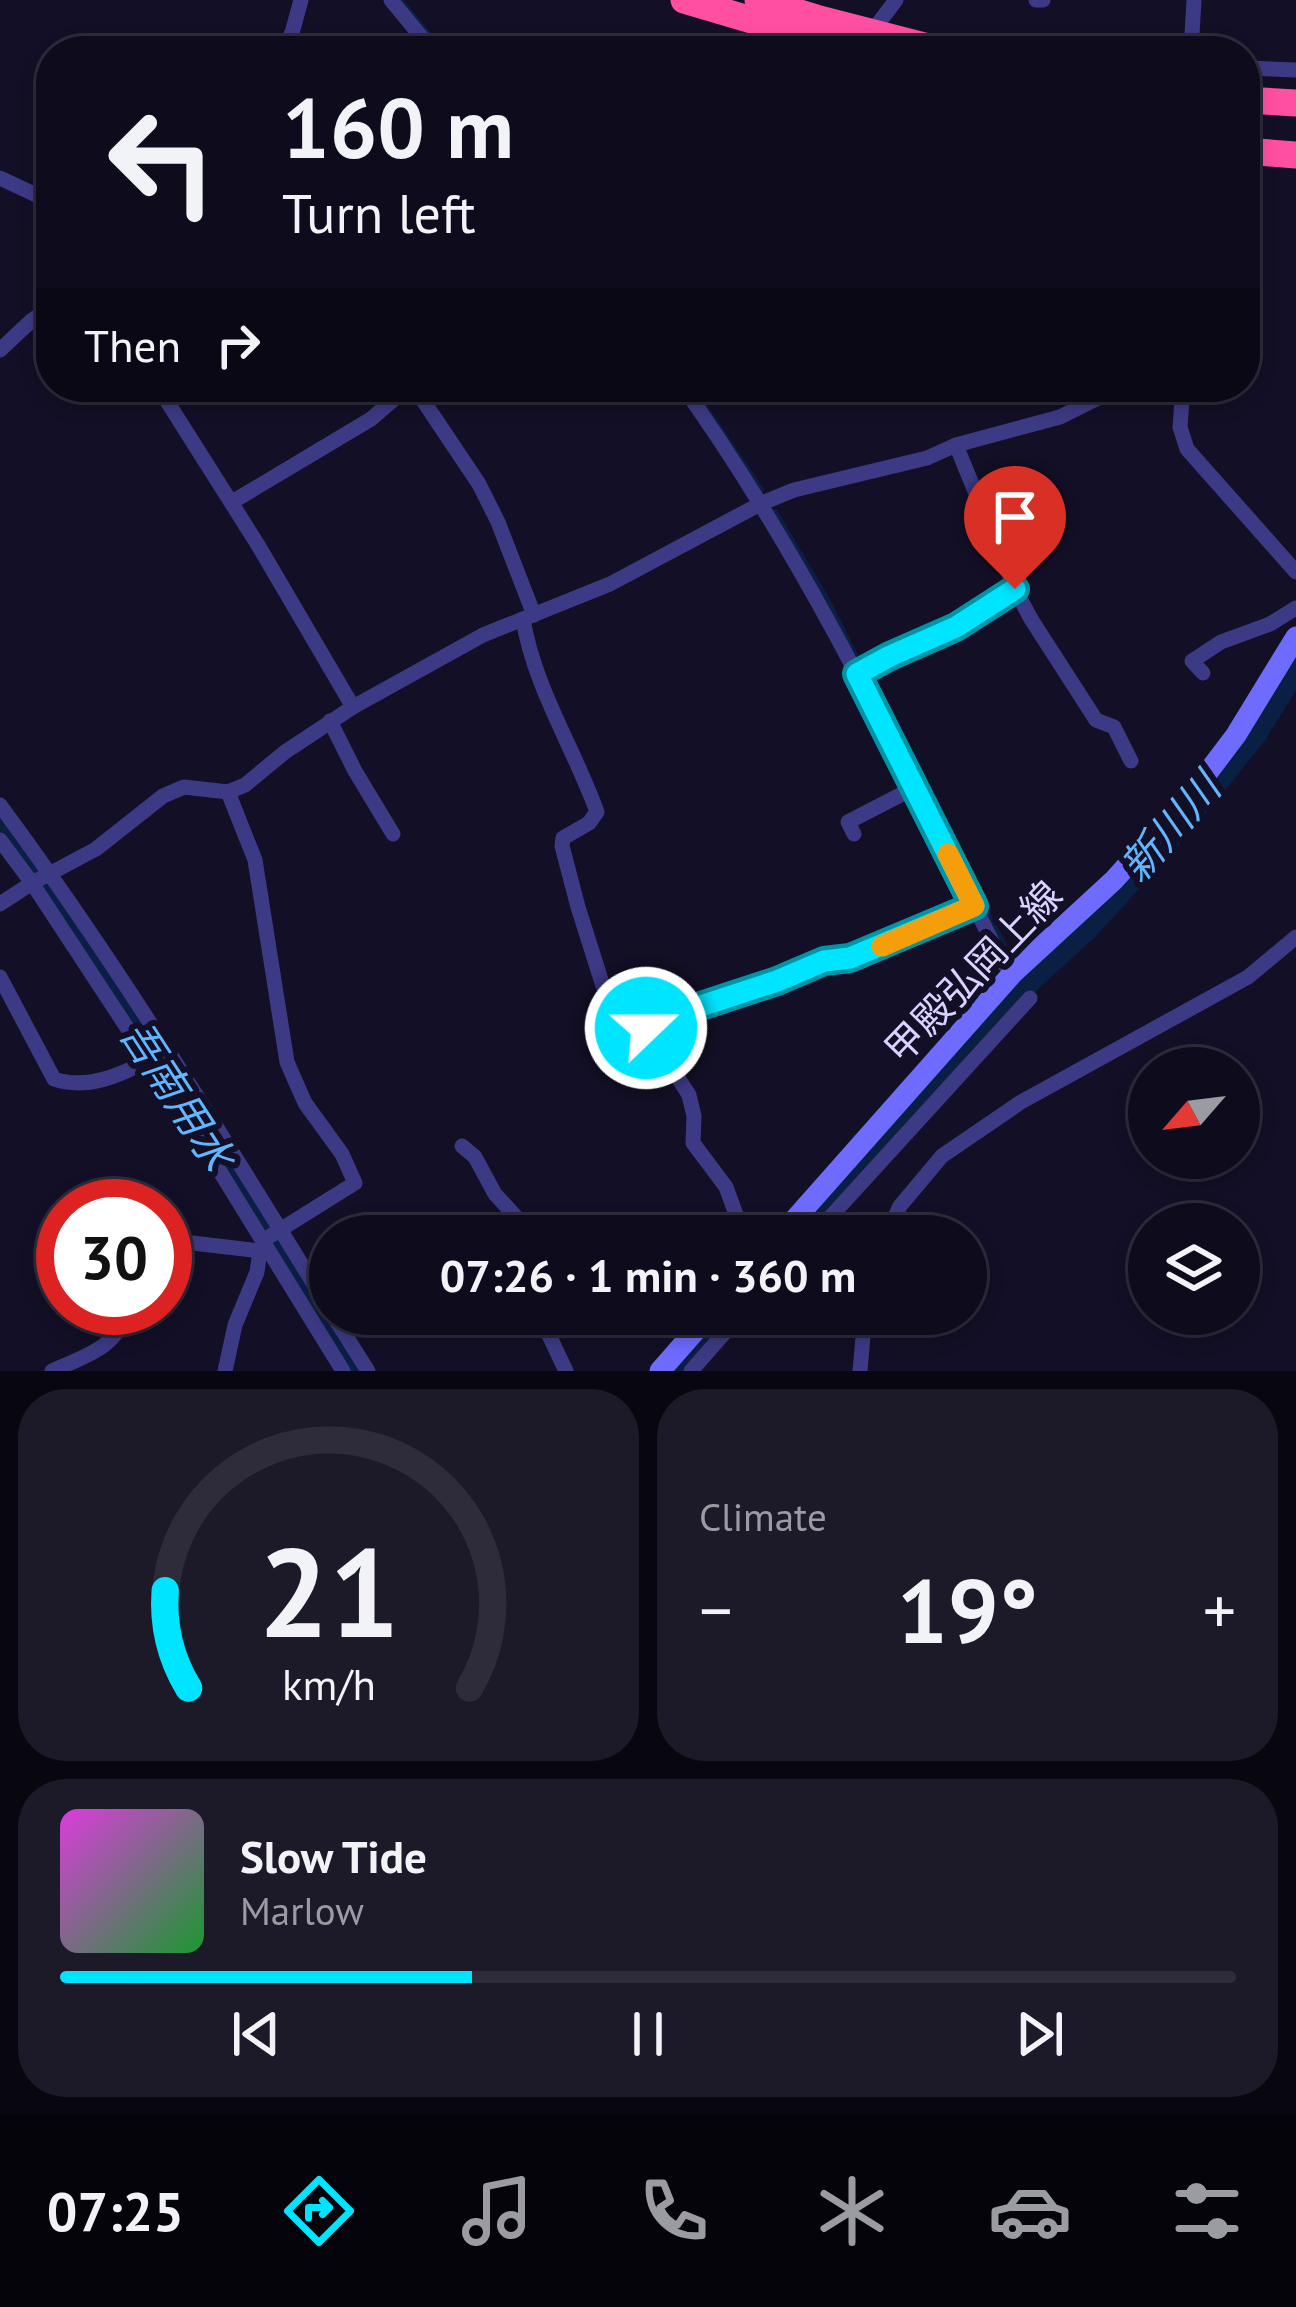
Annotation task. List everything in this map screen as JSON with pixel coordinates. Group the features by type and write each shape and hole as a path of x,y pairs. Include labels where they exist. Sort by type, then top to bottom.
{"highway":[{"path":"684,0 818,36"},
{"path":"758,0 834,36"},
{"path":"1260,101 1296,103"},
{"path":"1260,152 1296,155"}],"main road":[{"name":"甲殿弘岡上線","path":"800,1215 1018,986 1193,792 1236,735 1296,637"},
{"path":"659,1371 691,1335"}],"street":[{"path":"290,36 301,0"},
{"path":"391,0 421,36"},
{"path":"864,36 896,0"},
{"path":"1192,36 1194,0"},
{"path":"1260,69 1296,70"},
{"path":"0,178 36,195"},
{"path":"0,350 36,318"},
{"path":"168,402 353,707"},
{"path":"232,502 392,402"},
{"path":"422,402 479,484 498,522 529,617 534,665 597,812 589,824 562,838 562,847 609,996 646,1028 689,1095 693,1143 726,1187 736,1215"},
{"path":"693,402 762,503 857,674 1018,986 830,1215"},
{"path":"0,904 95,849 163,796 184,787 229,792 245,785 353,707 483,635 610,584 762,503 794,490 928,458 956,445 1060,417 1090,402"},
{"path":"1182,402 1180,427 1187,448 1296,572"},
{"path":"956,445 1030,619 1096,720 1114,727 1131,761"},
{"path":"857,674 956,627 1015,589"},
{"path":"1203,673 1192,661 1221,641 1270,624 1296,608"},
{"path":"330,722 393,834"},
{"path":"854,834 848,822 916,791"},
{"path":"192,1243 269,1238 356,1183 342,1154 305,1102 287,1062 255,860 229,792"},
{"path":"0,805 148,1060 269,1238 309,1286"},
{"path":"0,840 41,878 177,1063 343,1371"},
{"path":"646,1028 824,961 850,958 974,906"},
{"path":"896,1215 943,1156 1022,1102 1247,977 1296,937"},
{"path":"0,977 54,1079 69,1084 103,1079 148,1060"},
{"path":"462,1146 475,1157 495,1194 514,1215"},
{"path":"225,1371 235,1325 269,1238"},
{"path":"52,1371 108,1344 115,1335"},
{"path":"345,1335 368,1371"},
{"path":"549,1335 566,1371"},
{"path":"691,1371 723,1335"},
{"path":"860,1371 863,1335"}],"waterway":[{"path":"401,0 431,36"},
{"path":"702,402 762,490"},
{"path":"775,511 858,660"},
{"name":"新川川","path":"820,1215 1031,977 1086,927 1182,822 1253,734 1296,665"},
{"name":"吾南用水","path":"0,818 97,958 355,1371"},
{"path":"952,845 1011,957"},
{"path":"679,1371 711,1335"}],"slow traffic":[{"path":"882,946 974,906 948,854"}],"route":[{"path":"646,1028 824,961 850,958 974,906 857,674 956,627 1015,589"}]}
